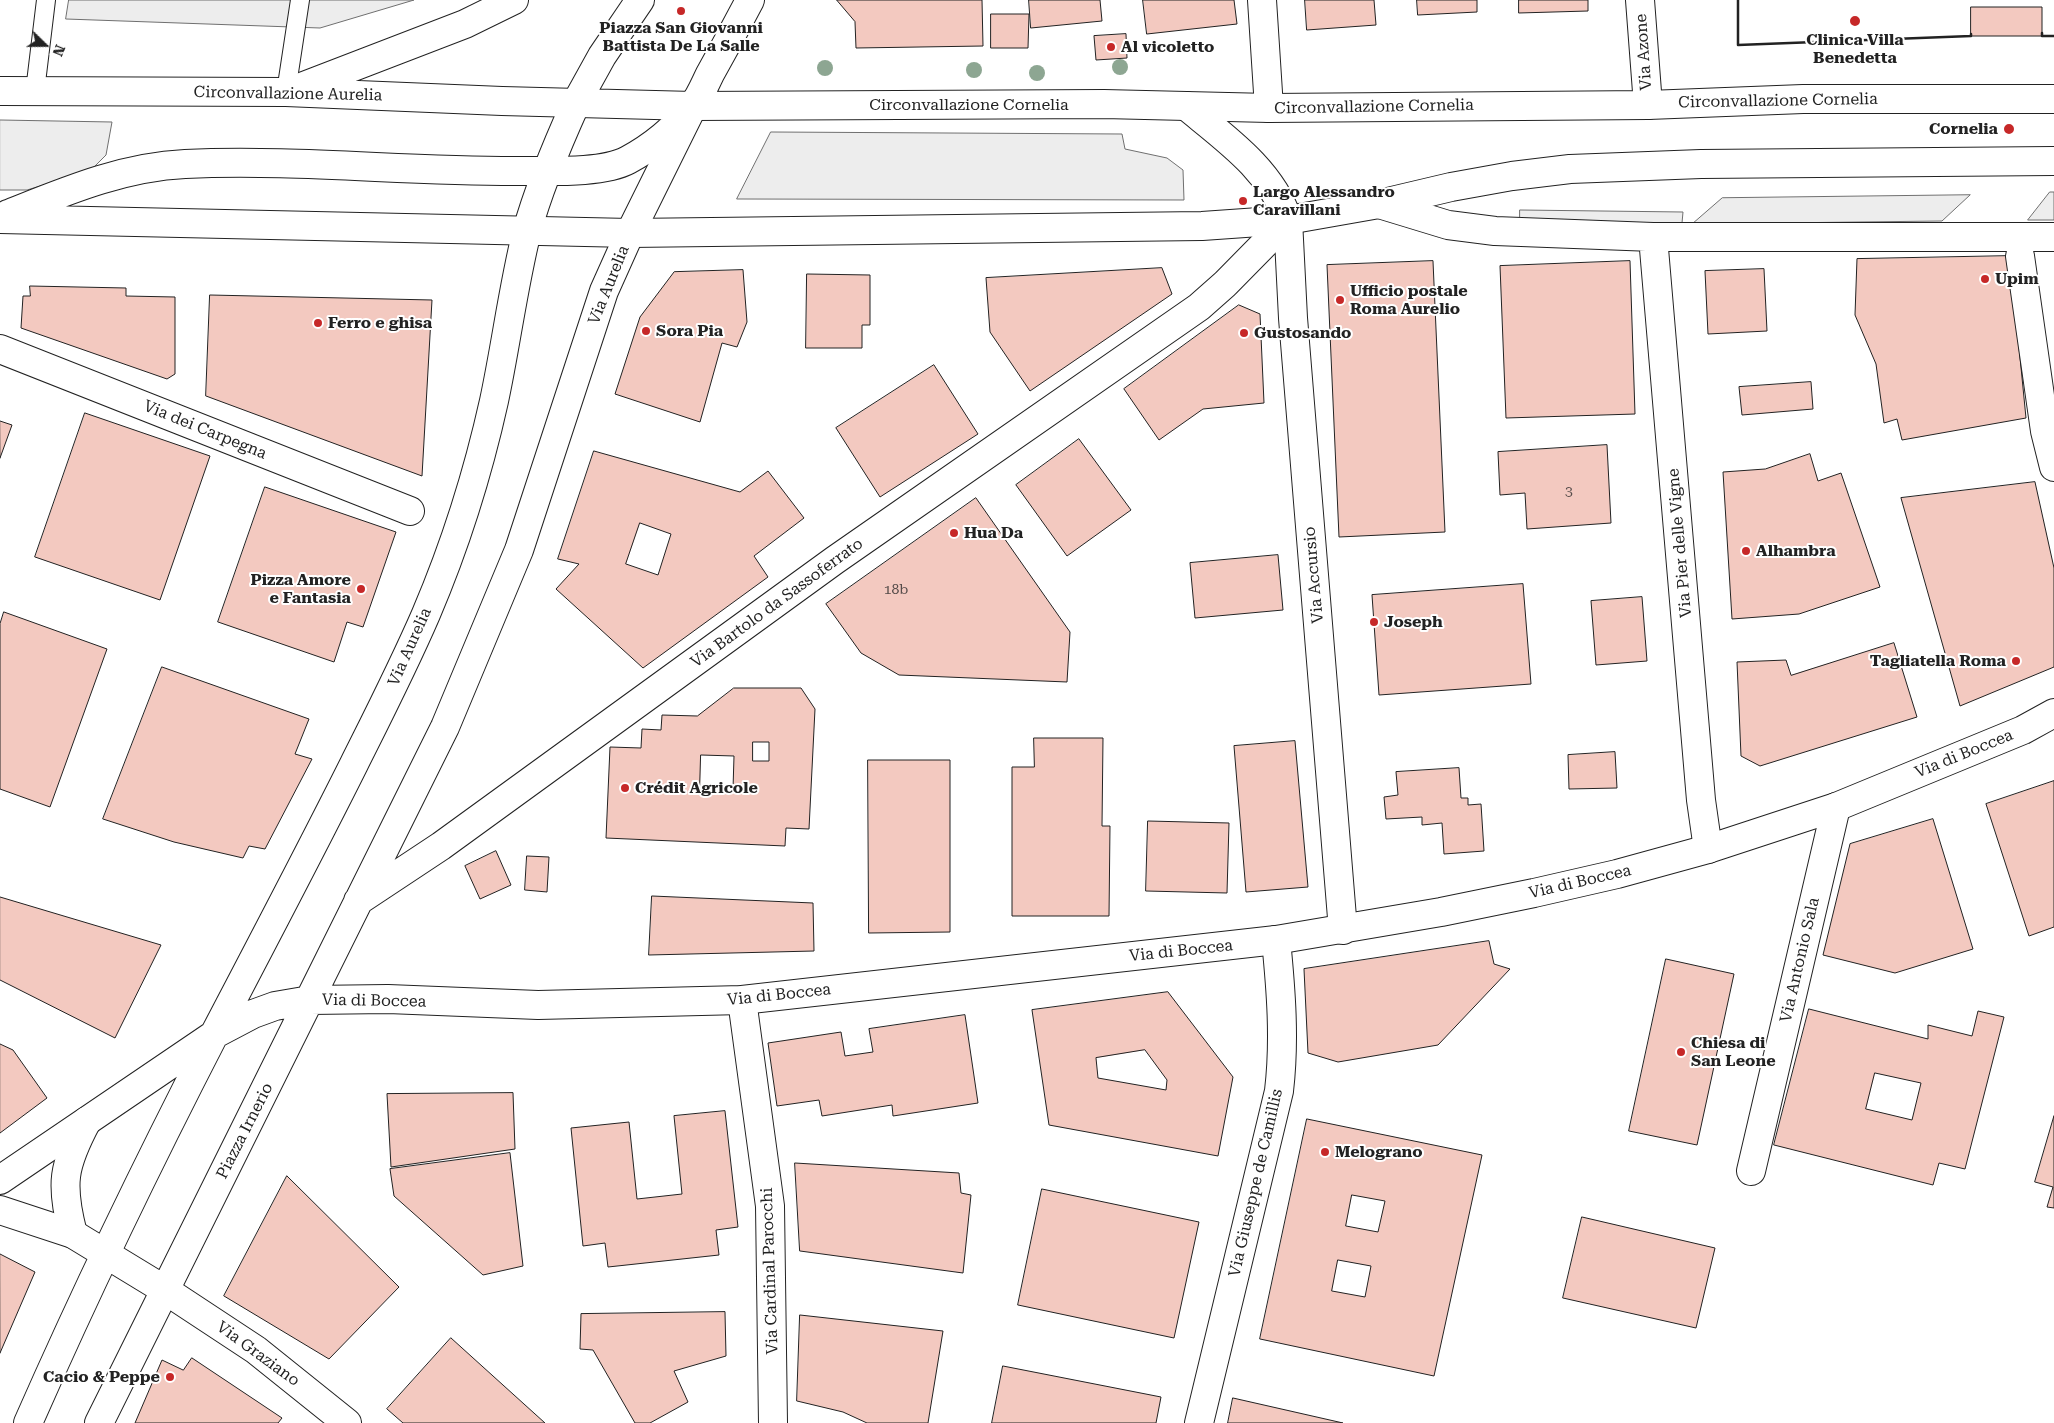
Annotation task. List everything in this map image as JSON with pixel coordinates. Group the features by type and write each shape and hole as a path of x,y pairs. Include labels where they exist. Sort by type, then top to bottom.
{"main road":[{"path":"286,92 465,24 514,0"},
{"path":"527,232 546,171 576,103 602,56 640,0"},
{"path":"630,233 693,106 750,0"},
{"path":"1262,0 1269,108"},
{"name":"Via Azone","path":"1640,0 1648,105"},
{"name":"Circonvallazione Aurelia","path":"0,91 286,92 576,103"},
{"name":"Circonvallazione Cornelia","path":"693,106 1104,104 1269,108 1648,105 1802,99 2054,99"},
{"path":"576,103 693,106"},
{"path":"0,218 85,184 121,173 157,166 242,163 470,172 603,168 625,162 652,144 693,106"},
{"path":"1186,106 1250,160 1277,195 1288,220"},
{"path":"0,218 630,233 1202,226 1288,220 1379,204 1451,187 1512,176 1585,168 1700,164 2054,161"},
{"path":"1379,204 1422,218 1495,231 1653,237 2054,237"},
{"name":"Via Bartolo da Sassoferrato","path":"357,902 441,846 835,560 1199,307 1225,284 1288,220"},
{"name":"Via Accursio","path":"1288,220 1294,328 1343,930"},
{"name":"Via Aurelia","path":"215,1034 393,687 427,612 457,530 480,456 501,367 527,232"},
{"name":"Via Aurelia","path":"310,1000 445,727 483,640 519,550 604,291 630,233"},
{"name":"Via Pier delle Vigne","path":"1653,237 1699,780 1708,849"},
{"path":"2020,256 2045,431 2054,467"},
{"name":"Via dei Carpegna","path":"0,349 410,511"},
{"path":"2023,730 2054,713"},
{"path":"2023,730 2054,724"},
{"name":"Via di Boccea","path":"310,1000 388,999 538,1005 742,1000 1276,940 1343,930 1578,883 1708,849 1836,807 2023,730"},
{"name":"Via Antonio Sala","path":"1751,1171 1836,807"},
{"name":"Via Giuseppe de Camillis","path":"1199,1423 1279,1091 1282,1068 1283,1027 1276,940"},
{"path":"0,1180 215,1034 260,1011 275,1006 310,1000"},
{"name":"Piazza Irnerio","path":"99,1423 310,1000"},
{"name":"Via Cardinal Parocchi","path":"742,1000 770,1206 774,1423"},
{"path":"28,1423 104,1253 215,1034"},
{"path":"73,1234 64,1185 74,1146 88,1121"},
{"path":"0,1210 73,1234 165,1290"},
{"name":"Via Graziano","path":"165,1290 256,1350 347,1423"}],"lane":[{"path":"34,91 46,0"},
{"path":"286,92 300,0"}],"shaded area":[{"path":"69,0 414,0 320,28 66,19"},
{"path":"0,120 112,122 106,155 90,171 27,190 0,190"},
{"path":"771,132 1122,134 1125,149 1167,158 1183,170 1184,200 737,199"},
{"path":"2050,192 2054,192 2054,220 2028,220"},
{"path":"1970,195 1942,221 1692,224 1722,198"},
{"path":"1520,210 1683,212 1682,223 1520,224"}],"building":[{"path":"837,0 982,0 983,46 856,48 855,22"},
{"path":"1029,0 1100,0 1102,21 1031,28"},
{"path":"1143,0 1234,0 1237,24 1147,34"},
{"path":"1305,0 1374,0 1376,25 1307,30"},
{"path":"1417,0 1477,0 1477,12 1418,15"},
{"path":"1519,0 1588,0 1588,11 1519,13"},
{"path":"1971,7 2042,7 2042,36 1971,36"},
{"path":"991,14 1029,14 1028,48 991,48"},
{"name":"Al vicoletto","path":"1126,34 1127,58 1096,60 1094,36"},
{"path":"2010,256 2026,418 1902,440 1897,419 1884,423 1876,364 1855,315 1857,259"},
{"path":"1433,261 1445,532 1339,537 1327,265"},
{"path":"1630,261 1635,414 1506,418 1500,266"},
{"path":"1162,268 1172,294 1030,391 990,332 986,278"},
{"path":"1764,269 1767,331 1708,334 1705,271"},
{"path":"743,270 747,322 737,347 722,343 700,422 615,394 640,317 674,272"},
{"path":"807,274 870,275 870,325 862,325 862,348 806,348"},
{"path":"30,286 126,288 126,296 175,297 175,374 167,379 21,328 23,296 30,296"},
{"path":"210,295 432,300 422,476 206,396"},
{"path":"1239,305 1260,314 1264,403 1203,409 1159,440 1124,389"},
{"path":"934,365 978,434 880,497 836,428"},
{"path":"1811,382 1813,409 1742,415 1739,387"},
{"path":"85,413 210,456 160,600 35,557"},
{"path":"0,421 12,425 0,458"},
{"path":"1079,439 1131,510 1067,556 1016,485"},
{"path":"1607,445 1611,523 1527,529 1525,493 1500,495 1498,452"},
{"path":"594,451 740,492 768,471 804,518 754,556 768,577 643,668 556,589 579,564 558,559","holes":["640,523 671,534 658,575 626,564"]},
{"path":"1810,454 1818,481 1841,473 1880,587 1799,614 1732,619 1723,472 1765,469"},
{"path":"2035,482 2054,568 2054,667 1960,706 1901,498"},
{"path":"265,487 396,532 363,627 347,622 334,662 218,622"},
{"path":"976,498 1070,632 1067,682 899,675 861,653 826,604"},
{"path":"1278,555 1283,610 1195,618 1190,563"},
{"path":"1523,584 1531,684 1379,695 1372,595"},
{"path":"1642,597 1647,661 1596,665 1591,601"},
{"path":"4,612 107,649 50,807 0,789 0,624"},
{"path":"1894,643 1917,717 1760,766 1741,756 1737,662 1786,660 1791,675"},
{"path":"162,667 309,719 295,754 312,759 265,849 249,846 243,858 174,842 103,819"},
{"path":"734,688 801,688 815,709 809,829 786,828 785,846 606,838 610,747 641,748 642,729 661,730 662,715 697,716","holes":["753,742 769,742 769,761 753,761","701,755 734,756 733,789 700,788"]},
{"path":"1034,738 1103,738 1102,826 1110,826 1109,916 1012,916 1012,767 1034,767"},
{"path":"1295,741 1308,887 1246,892 1234,746"},
{"path":"1615,752 1617,788 1569,789 1568,755"},
{"path":"868,760 950,760 950,932 869,933"},
{"path":"1459,768 1461,798 1468,798 1468,805 1481,804 1484,851 1444,854 1442,823 1422,825 1422,817 1386,819 1384,797 1398,795 1396,772"},
{"path":"2054,781 2054,927 2029,936 1986,804"},
{"path":"1933,819 1973,949 1895,973 1823,955 1850,844"},
{"path":"1148,821 1229,823 1227,893 1146,891"},
{"path":"496,851 511,885 480,899 465,866"},
{"path":"527,856 549,857 547,892 525,890"},
{"path":"652,896 813,903 814,951 649,955"},
{"path":"0,897 161,945 115,1038 0,980"},
{"path":"1489,941 1494,964 1510,969 1438,1045 1338,1062 1308,1053 1304,969"},
{"name":"Chiesa di San Leone","path":"1666,959 1734,974 1697,1145 1629,1131"},
{"path":"1168,992 1233,1077 1218,1156 1049,1125 1032,1010","holes":["1145,1050 1167,1080 1166,1090 1098,1078 1096,1058"]},
{"path":"1809,1009 1928,1039 1928,1025 1972,1036 1978,1011 2004,1017 1965,1169 1939,1163 1933,1185 1774,1145","holes":["1875,1073 1921,1083 1912,1120 1866,1109"]},
{"path":"965,1015 978,1103 893,1116 892,1105 822,1116 819,1100 777,1106 768,1043 841,1032 845,1056 873,1052 869,1029"},
{"path":"0,1044 13,1050 47,1098 0,1133"},
{"path":"513,1093 515,1149 391,1167 387,1094"},
{"path":"725,1111 738,1227 716,1230 719,1255 608,1267 605,1243 583,1246 571,1128 629,1122 637,1199 682,1194 674,1116"},
{"path":"2054,1116 2054,1208 2047,1207 2053,1187 2035,1182"},
{"path":"1307,1119 1482,1155 1434,1376 1260,1339","holes":["1352,1195 1385,1201 1378,1232 1346,1226","1338,1260 1371,1266 1365,1297 1332,1291"]},
{"path":"510,1153 523,1266 483,1275 394,1196 390,1169"},
{"path":"795,1163 959,1173 961,1193 971,1195 963,1273 800,1251"},
{"path":"287,1176 399,1287 329,1359 224,1296"},
{"path":"1042,1189 1199,1222 1174,1338 1018,1305"},
{"path":"1582,1217 1715,1248 1696,1328 1563,1298"},
{"path":"0,1254 35,1272 0,1353"},
{"path":"725,1312 726,1356 674,1371 688,1402 650,1423 635,1423 593,1350 580,1349 581,1314"},
{"path":"800,1315 943,1331 928,1423 867,1423 843,1412 797,1401"},
{"path":"451,1338 545,1423 403,1423 387,1409"},
{"path":"192,1358 282,1418 278,1423 135,1423 162,1360 183,1370"},
{"path":"1003,1366 1161,1397 1156,1423 992,1423"},
{"path":"1233,1398 1343,1423 1228,1423"}],"wall":[{"path":"1738,0 1738,45 1971,36 1971,34"},
{"path":"2042,33 2042,36 2054,36"}],"place":[{"name":"Piazza San Giovanni Battista De La Salle","path":"681,11"},
{"name":"Clinica Villa Benedetta","path":"1855,21"},
{"name":"Al vicoletto","path":"1111,47"},
{"name":"Cornelia","path":"2009,129"},
{"name":"Largo Alessandro Caravillani","path":"1243,201"},
{"name":"Upim","path":"1985,279"},
{"name":"Ufficio postale Roma Aurelio","path":"1340,300"},
{"name":"Ferro e ghisa","path":"318,323"},
{"name":"Sora Pia","path":"646,331"},
{"name":"Gustosando","path":"1244,333"},
{"name":"Hua Da","path":"954,533"},
{"name":"Alhambra","path":"1746,551"},
{"name":"Pizza Amore e Fantasia","path":"361,589"},
{"name":"Joseph","path":"1374,622"},
{"name":"Tagliatella Roma","path":"2016,661"},
{"name":"Crédit Agricole","path":"625,788"},
{"name":"Chiesa di San Leone","path":"1681,1052"},
{"name":"Melograno","path":"1325,1152"},
{"name":"Cacio & Peppe","path":"170,1377"}]}
